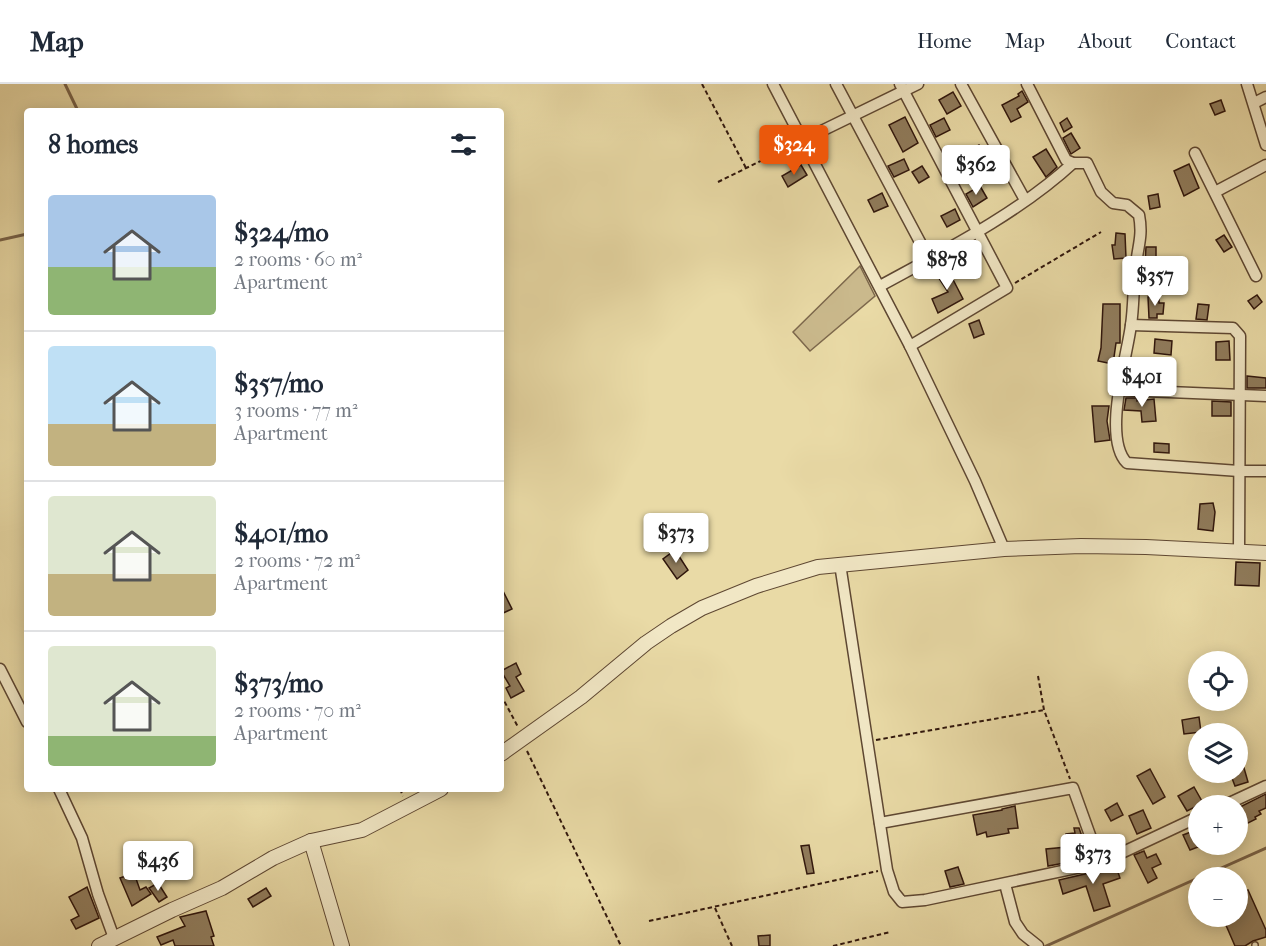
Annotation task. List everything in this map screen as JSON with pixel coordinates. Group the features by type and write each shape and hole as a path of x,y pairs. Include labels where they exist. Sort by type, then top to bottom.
{"street":[{"path":"773,84 910,346 975,481 1004,549"},
{"path":"836,84 928,259"},
{"path":"803,140 852,116 902,87 918,84"},
{"path":"961,84 1024,200"},
{"path":"1027,84 1066,160 1073,163 1087,163 1101,192 1113,203 1127,205 1140,215 1142,232 1136,264 1131,325 1116,414 1117,445 1121,457 1127,463 1266,471"},
{"path":"1247,84 1266,145"},
{"path":"902,87 1007,288 910,346"},
{"path":"1254,103 1266,97"},
{"path":"1196,153 1256,276"},
{"path":"880,286 978,232 1058,177 1073,163"},
{"path":"1215,192 1266,165"},
{"path":"1131,325 1233,328 1240,336 1239,553"},
{"path":"1120,390 1266,396"},
{"path":"504,752 581,697 646,643 702,608 756,586 818,567 1004,549 1113,546 1266,554"},
{"path":"840,564 887,870 894,892 902,902 925,900 1100,863 1188,822"},
{"path":"0,669 24,717"},
{"path":"1247,795 1266,786"},
{"path":"880,823 1073,788 1100,863"},
{"path":"60,792 82,838 98,894 114,938"},
{"path":"99,946 222,888 273,858 311,841 363,830 435,792"},
{"path":"311,841 342,946"},
{"path":"1005,884 1016,922 1023,934 1037,946"}],"path":[{"path":"702,84 746,168"},
{"path":"718,182 803,140"},
{"path":"1007,288 1101,232"},
{"path":"1038,676 1044,710 1073,788"},
{"path":"504,701 621,946"},
{"path":"867,742 1044,710"},
{"path":"650,921 887,870"},
{"path":"715,908 732,946"},
{"path":"833,946 890,932"}],"shaded area":[{"path":"860,266 875,296 810,351 793,332"}],"building":[{"path":"1022,91 1028,102 1017,109 1021,117 1011,122 1002,105 1019,96 1018,94"},
{"path":"953,92 961,106 947,114 939,100"},
{"path":"1221,100 1225,111 1215,115 1210,104"},
{"path":"905,117 918,143 903,152 889,125"},
{"path":"944,118 950,130 936,137 930,125"},
{"path":"1067,118 1072,127 1064,132 1060,123"},
{"path":"1071,133 1080,148 1071,154 1063,138"},
{"path":"979,145 988,158 990,157 997,172 979,180 972,166 975,165 967,152"},
{"path":"1046,149 1057,167 1046,177 1033,157"},
{"path":"904,159 909,170 894,177 888,166"},
{"path":"1189,164 1199,188 1184,196 1174,171"},
{"path":"801,165 807,175 788,187 782,176"},
{"path":"922,166 929,177 919,183 912,172"},
{"path":"980,186 987,198 973,207 966,194"},
{"path":"882,193 888,206 874,212 868,200"},
{"path":"1158,194 1160,207 1150,209 1148,196"},
{"path":"955,209 960,220 947,227 941,216"},
{"path":"1116,233 1125,234 1126,258 1114,259 1112,245 1115,245"},
{"path":"1224,235 1232,247 1224,252 1216,240"},
{"path":"1146,247 1156,247 1156,264 1145,264"},
{"path":"946,266 963,299 938,313 932,299 948,292 935,272"},
{"path":"1257,295 1262,302 1254,309 1248,301"},
{"path":"1148,297 1159,297 1159,303 1164,303 1163,314 1157,314 1157,318 1149,318"},
{"path":"1103,304 1120,304 1120,343 1116,343 1113,364 1098,361 1101,348"},
{"path":"1198,304 1209,305 1207,320 1196,319"},
{"path":"979,320 984,334 974,338 969,324"},
{"path":"1155,339 1172,341 1171,355 1154,353"},
{"path":"1229,341 1230,360 1216,360 1216,342"},
{"path":"1247,376 1266,378 1266,388 1247,388"},
{"path":"1126,398 1137,398 1137,401 1154,399 1156,421 1142,422 1141,411 1124,410"},
{"path":"1212,401 1231,402 1231,416 1212,416"},
{"path":"1092,406 1109,406 1107,421 1110,440 1095,442"},
{"path":"1154,443 1169,444 1169,453 1154,452"},
{"path":"1213,503 1215,512 1213,531 1198,529 1200,504"},
{"path":"675,550 688,570 677,579 663,559"},
{"path":"1236,562 1260,563 1259,586 1235,585"},
{"path":"504,593 512,609 504,613"},
{"path":"516,663 521,674 516,677 524,691 511,698 506,688 510,686 504,676 504,669"},
{"path":"1199,717 1200,723 1188,723 1188,734 1184,734 1182,720"},
{"path":"1150,769 1165,797 1153,804 1137,776"},
{"path":"1194,787 1198,795 1188,795 1187,811 1178,796"},
{"path":"1266,794 1266,808 1259,811 1261,814 1248,823 1248,803"},
{"path":"1117,803 1123,815 1111,821 1105,810"},
{"path":"1015,806 1018,828 1008,829 1009,833 987,837 986,832 977,835 973,815"},
{"path":"1143,810 1151,828 1137,834 1129,816"},
{"path":"1074,828 1079,828 1085,845 1069,848 1070,862 1048,866 1046,849 1067,847 1066,834 1075,833"},
{"path":"1188,833 1188,846 1183,835"},
{"path":"1110,841 1112,849 1104,853 1101,844"},
{"path":"809,845 814,873 807,874 801,846"},
{"path":"1144,851 1147,858 1156,854 1161,864 1152,868 1157,878 1148,883 1134,855"},
{"path":"1115,864 1120,878 1103,884 1110,906 1094,911 1086,886 1063,894 1059,880 1102,870"},
{"path":"958,867 964,884 950,887 945,871"},
{"path":"134,873 140,890 146,887 151,894 132,906 120,878"},
{"path":"158,883 167,897 159,902 149,888"},
{"path":"87,887 99,918 76,929 71,920 79,916 69,897"},
{"path":"266,888 271,896 253,907 248,899"},
{"path":"1248,890 1266,930 1266,937 1245,946 1235,946 1227,927 1248,927"},
{"path":"206,911 214,936 211,937 214,946 175,946 173,940 161,945 157,937 185,926 180,917"},
{"path":"770,935 770,946 759,946 758,936"}],"waterway":[{"path":"65,84 77,108"},
{"path":"0,240 24,235"},
{"path":"1224,867 1266,848"},
{"path":"1046,946 1188,882"}]}
